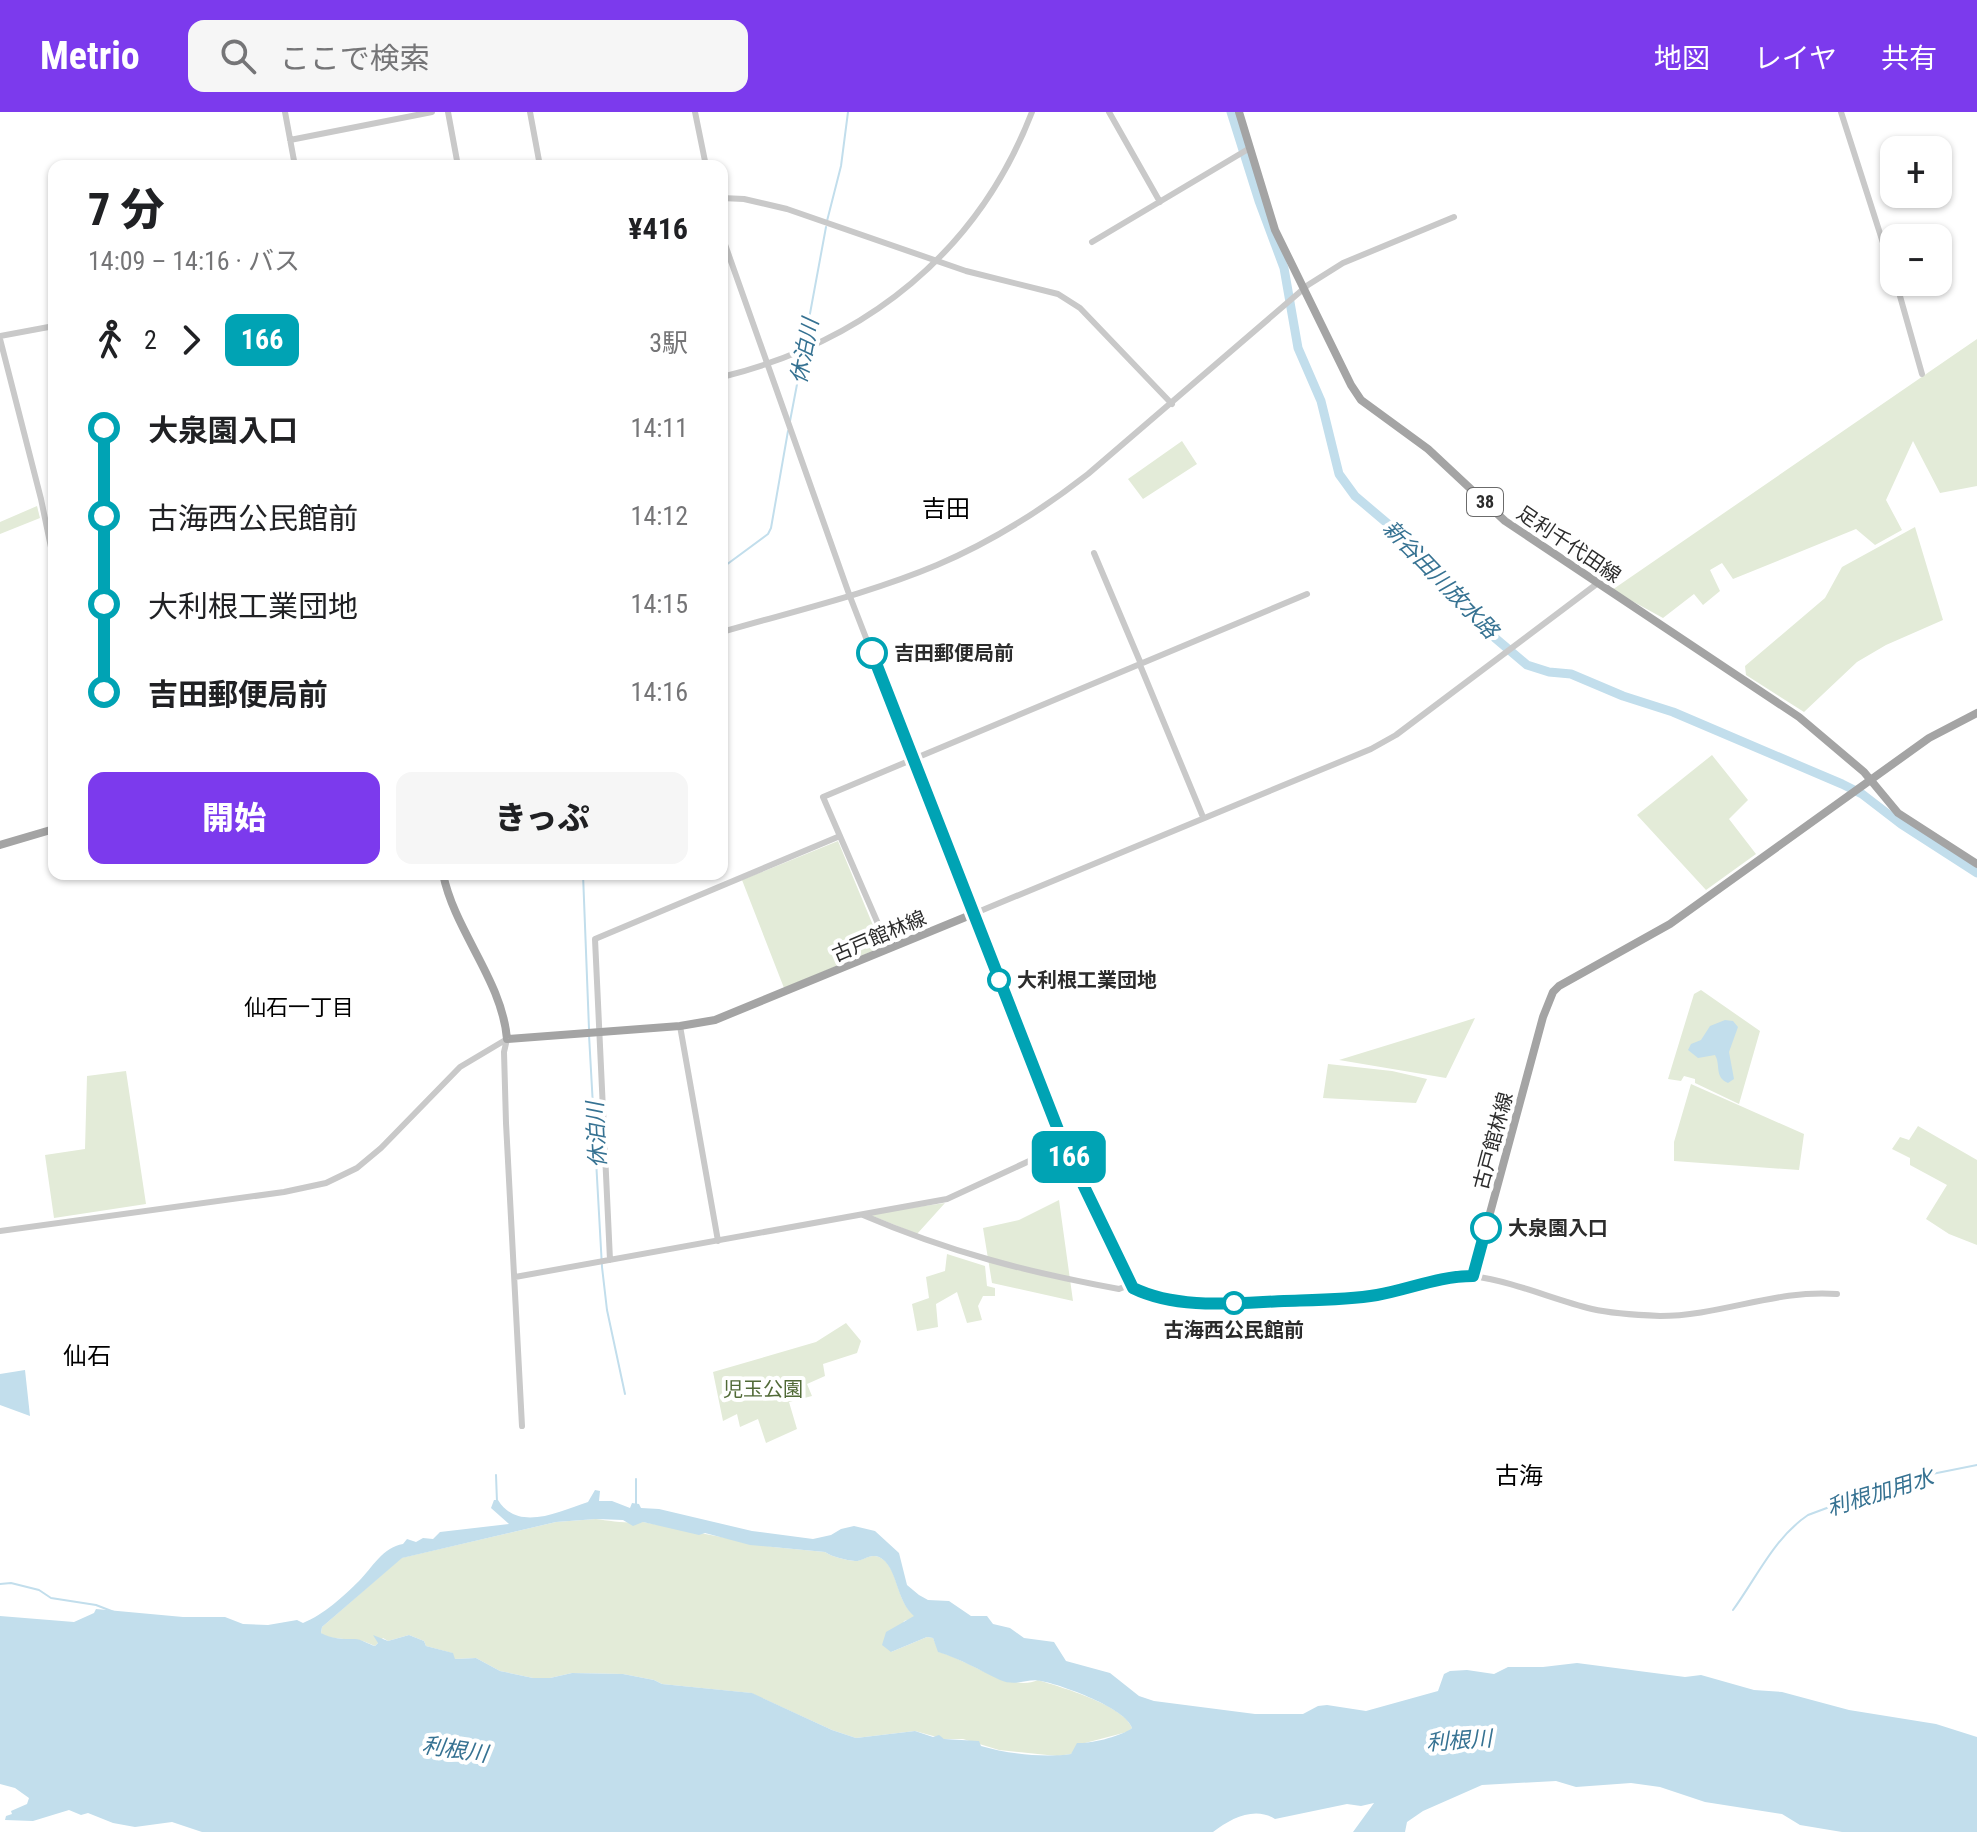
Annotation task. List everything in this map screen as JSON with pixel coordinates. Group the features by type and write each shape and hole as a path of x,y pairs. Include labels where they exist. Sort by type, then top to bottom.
{"main road":[{"name":"足利千代田線","path":"1239,112 1268,213 1361,400 1428,449 1505,521 1799,717 1871,779 1898,813 1977,864"},
{"name":"古戸館林線","path":"1473,1276 1543,1017 1553,992 1670,924 1929,738 1977,713"},
{"path":"0,845 48,831"},
{"path":"445,880 457,919 499,1003 507,1039"},
{"name":"古戸館林線","path":"507,1039 680,1026 733,1014 973,914"},
{"path":"973,914 1064,1145 1129,1285 1144,1293 1180,1301 1216,1304 1365,1296 1441,1279 1473,1276"}],"street":[{"path":"285,112 294,160"},
{"path":"290,140 432,112"},
{"path":"448,112 457,160"},
{"path":"530,112 539,160"},
{"path":"695,112 705,160"},
{"path":"728,375 804,349 874,312 937,262 991,195 1015,154 1032,112"},
{"path":"1109,112 1160,202"},
{"path":"1841,112 1880,233"},
{"path":"1092,242 1248,149"},
{"path":"728,199 760,202 937,262 1070,300 1172,404"},
{"path":"728,630 936,565 1017,524 1088,474 1304,288 1343,263 1454,217"},
{"path":"728,253 849,594 973,914 1371,749 1396,735 1598,583"},
{"path":"1900,296 1922,374"},
{"path":"48,327 0,338 48,530"},
{"path":"1094,553 1203,817"},
{"path":"889,949 823,797 1307,594"},
{"path":"609,1260 595,939 840,836"},
{"path":"680,1026 718,1241"},
{"path":"0,1231 284,1192 326,1183 364,1162 460,1067 507,1039"},
{"path":"507,1039 504,1066 522,1426"},
{"path":"515,1277 947,1199 1064,1145"},
{"path":"863,1215 914,1237 1014,1268 1119,1289 1129,1285"},
{"path":"1473,1276 1519,1285 1595,1310 1639,1315 1673,1316 1708,1312 1799,1293 1837,1294"}],"green space":[{"path":"1977,339 1977,486 1940,493 1913,441 1886,500 1902,530 1875,545 1856,529 1733,579 1722,563 1710,570 1720,591 1703,605 1694,594 1663,618 1612,590"},
{"path":"1182,441 1197,464 1143,499 1128,479"},
{"path":"37,506 40,518 0,534 0,522"},
{"path":"1915,527 1943,620 1886,645 1857,662 1804,712 1746,675 1745,666 1825,598 1842,567"},
{"path":"1712,755 1748,800 1729,819 1756,854 1706,890 1637,815"},
{"path":"838,841 882,947 784,988 742,880"},
{"path":"1701,990 1760,1031 1739,1104 1695,1083 1695,1079 1684,1076 1681,1081 1668,1079 1694,994"},
{"path":"1475,1018 1446,1078 1339,1060 1456,1024"},
{"path":"1328,1064 1392,1071 1427,1079 1416,1103 1323,1098"},
{"path":"126,1071 146,1204 54,1218 45,1155 85,1149 87,1076"},
{"path":"1691,1084 1804,1134 1799,1170 1674,1161 1674,1142"},
{"path":"1918,1126 1977,1160 1977,1245 1949,1234 1926,1219 1947,1185 1910,1165 1910,1158 1892,1149 1900,1137 1909,1140"},
{"path":"1059,1200 1073,1301 992,1283 983,1228 1019,1220"},
{"path":"945,1203 917,1234 868,1214"},
{"path":"947,1254 985,1266 987,1286 995,1288 995,1296 983,1296 978,1306 982,1320 967,1323 957,1292 936,1304 938,1327 917,1331 912,1304 929,1298 926,1277 945,1271"},
{"name":"児玉公園","path":"846,1323 861,1341 857,1353 823,1364 825,1376 807,1384 812,1396 789,1402 797,1429 766,1443 758,1419 740,1427 737,1414 723,1421 713,1372 816,1342"},
{"path":"596,1519 643,1522 773,1547 825,1552 851,1561 879,1557 890,1568 903,1601 914,1615 914,1618 904,1621 891,1652 927,1637 933,1638 939,1652 1002,1679 1027,1683 1038,1680 1090,1698 1117,1712 1132,1728 1085,1743 1071,1754 1057,1756 999,1750 963,1739 944,1739 915,1731 856,1738 751,1693 662,1684 623,1674 572,1673 533,1678 500,1671 476,1658 454,1659 452,1653 426,1646 424,1641 409,1635 388,1641 383,1638 375,1646 363,1641 325,1637 321,1633 322,1627 401,1558 556,1522"}],"water":[{"path":"1725,1020 1733,1021 1738,1027 1729,1052 1734,1079 1728,1083 1719,1074 1715,1055 1698,1058 1688,1050 1691,1044 1701,1040 1710,1026"},
{"path":"25,1370 30,1416 0,1405 0,1374"},
{"name":"利根川","path":"595,1490 600,1491 599,1501 612,1501 630,1508 632,1503 639,1504 641,1508 659,1509 752,1531 813,1539 854,1526 875,1531 899,1553 907,1585 919,1595 928,1600 949,1601 971,1616 987,1616 993,1624 1010,1628 1024,1638 1054,1642 1066,1661 1110,1673 1139,1696 1154,1701 1255,1714 1303,1714 1327,1705 1366,1711 1438,1691 1444,1674 1450,1671 1494,1674 1508,1667 1577,1663 1685,1677 1701,1675 1754,1690 1782,1692 1849,1710 1936,1724 1977,1737 1977,1832 1842,1832 1800,1825 1782,1814 1705,1802 1660,1787 1631,1783 1576,1787 1556,1781 1482,1785 1423,1811 1407,1822 1405,1832 1353,1832 1374,1803 1361,1806 1347,1804 1275,1819 1259,1814 1243,1815 1213,1832 202,1832 172,1822 135,1827 69,1810 33,1821 5,1820 12,1814 11,1811 27,1804 29,1798 15,1788 0,1784 0,1616 74,1622 94,1613 96,1609 183,1617 225,1617 243,1624 268,1625 297,1620 303,1623 333,1605 384,1554 407,1539 416,1542 423,1538 433,1539 440,1532 509,1524 491,1508 494,1500 517,1516 528,1518 588,1502","holes":["623,1520 633,1526 643,1522 750,1545 825,1552 851,1561 879,1557 890,1568 903,1601 914,1616 886,1632 882,1645 891,1652 927,1637 933,1638 938,1652 1006,1682 1041,1681 1077,1692 1106,1705 1127,1720 1132,1728 1106,1739 1077,1743 1071,1754 1049,1756 1003,1751 981,1746 979,1741 944,1739 939,1735 933,1737 915,1731 856,1738 752,1693 662,1684 623,1674 572,1673 533,1678 500,1671 476,1658 455,1659 453,1653 426,1646 424,1641 409,1635 388,1641 373,1635 378,1643 375,1646 357,1639 321,1633 322,1627 402,1558 556,1522"]}],"waterway":[{"name":"休泊川","path":"827,221 841,166 848,112"},
{"name":"新谷田川放水路","path":"1231,112 1284,268 1298,348 1321,401 1339,474 1355,496 1420,551 1475,621 1527,665 1549,672 1571,674 1623,696 1673,712 1862,794 1901,824 1977,873"},
{"name":"休泊川","path":"804,346 826,227"},
{"name":"休泊川","path":"790,421 803,353"},
{"name":"休泊川","path":"728,564 768,534 771,528 788,431"},
{"name":"休泊川","path":"583,880 589,1029"},
{"name":"休泊川","path":"589,1035 602,1267 607,1310 625,1394"},
{"name":"利根加用水","path":"1733,1610 1776,1546 1808,1515 1902,1480 1977,1465"},
{"path":"496,1475 497,1502"},
{"name":"休泊川","path":"636,1479 636,1506"},
{"path":"0,1584 11,1583 39,1590 51,1598 96,1605 114,1612"}],"bus line":[{"name":"166","path":"872,653 1064,1145 1129,1285 1144,1293 1180,1301 1216,1304 1377,1295 1427,1281 1473,1276 1486,1228"}],"place":[{"name":"吉田郵便局前","path":"872,653"},
{"name":"大利根工業団地","path":"999,980"},
{"name":"大泉園入口","path":"1486,1228"},
{"name":"古海西公民館前","path":"1234,1303"}],"district":[{"name":"吉田","path":"946,509"},
{"name":"仙石一丁目","path":"299,1007"},
{"name":"仙石","path":"87,1356"},
{"name":"古海","path":"1519,1476"}]}
